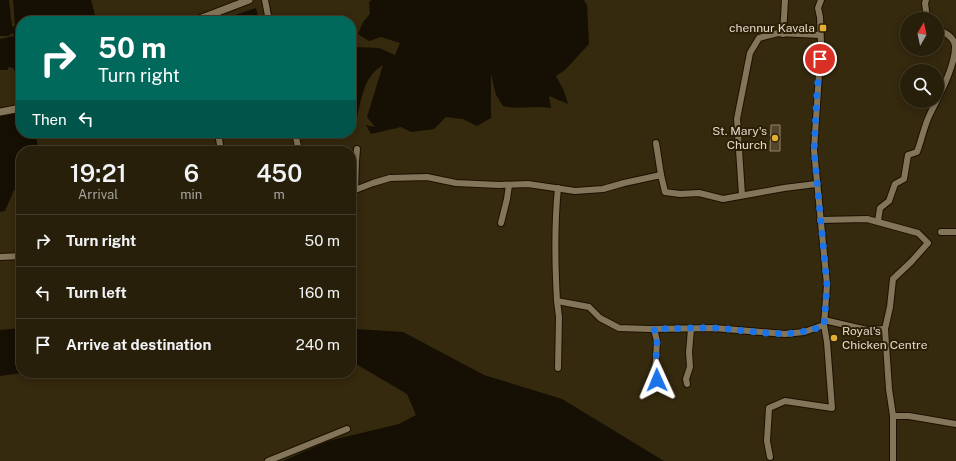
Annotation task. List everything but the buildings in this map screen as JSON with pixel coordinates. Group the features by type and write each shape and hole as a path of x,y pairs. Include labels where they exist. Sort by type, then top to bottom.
{"street":[{"path":"207,16 249,0"},
{"path":"265,0 268,16"},
{"path":"783,34 785,0"},
{"path":"770,457 767,441 769,408 785,401 832,408 828,342 824,323 827,285 816,184 814,150 820,59 820,17 818,8 821,0"},
{"path":"926,0 927,12"},
{"path":"878,221 880,208 889,201 895,184 904,179 908,155 917,152 924,128 950,75 954,59 955,45 952,39 944,32"},
{"path":"742,195 737,119 750,54 759,38 778,33 820,35"},
{"path":"0,112 16,109"},
{"path":"656,143 665,192 680,194 699,193 723,199 816,184"},
{"path":"356,161 357,149"},
{"path":"356,189 390,178 427,177 456,183 509,185 528,184 575,191 603,189 624,183 661,176"},
{"path":"501,223 509,185"},
{"path":"558,188 554,259 559,317 558,368"},
{"path":"820,220 848,218 878,221 918,234 928,243 911,262 892,279 890,307 885,329 888,384 892,416 892,461"},
{"path":"941,232 956,232"},
{"path":"0,257 16,256"},
{"path":"557,301 589,307 600,318 619,328 714,328 786,334 804,332 824,323 867,330 885,329"},
{"path":"654,329 657,342 655,374 657,380"},
{"path":"687,384 686,379 690,367 689,352 691,329"},
{"path":"892,416 908,416 956,424"},
{"path":"268,461 347,429"}],"shaded area":[{"path":"0,0 9,0 12,27 15,26 13,0 91,0 94,16 16,16 16,74 13,68 9,67 7,70 0,70 0,39 14,36 13,33 8,36 0,36"},
{"path":"372,0 584,0 587,5 589,44 565,70 556,76 564,91 568,104 549,96 551,108 515,108 503,106 496,95 491,74 491,118 477,126 463,119 446,117 434,129 411,132 401,127 371,134 366,125 375,127 367,117 383,65 368,81 362,95 356,117 356,47 379,48 395,55 400,43 381,37 369,41 358,34 363,22 370,14 369,2"},
{"path":"256,8 258,16 233,16"},
{"path":"16,112 16,138 37,138 37,146 16,146 16,191 14,190 5,211 0,212 0,114"},
{"path":"16,328 16,374 0,376 0,330"},
{"path":"356,329 403,332 484,375 562,399 664,461 283,461 328,441 399,424 416,415 407,394 356,364"}],"place":[{"name":"chennur Kavala","path":"823,28"},
{"name":"St. Mary's Church","path":"775,138"},
{"name":"Royal's Chicken Centre","path":"834,338"}],"route":[{"path":"657,380 655,374 657,342 654,329 714,328 786,334 804,332 824,325 827,285 820,220 820,205 816,184 814,150 818,68 820,59"}]}
